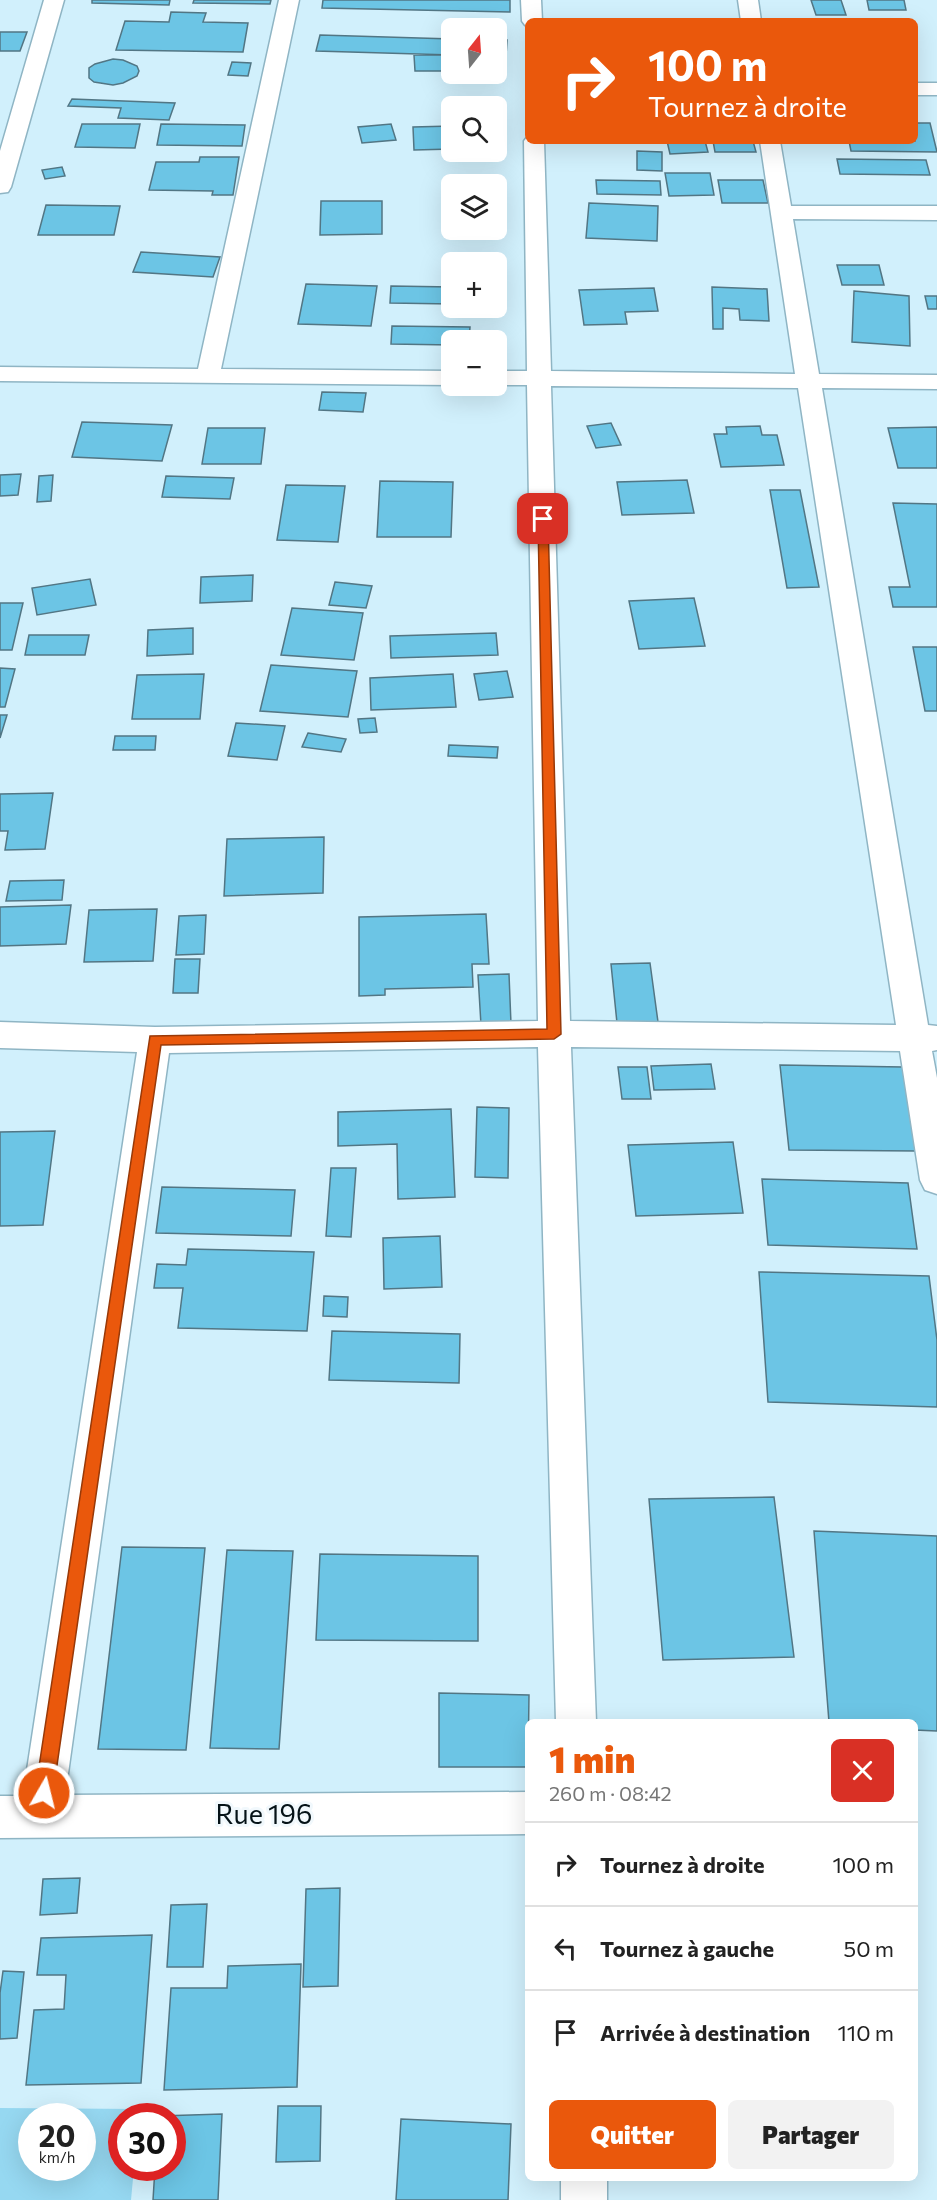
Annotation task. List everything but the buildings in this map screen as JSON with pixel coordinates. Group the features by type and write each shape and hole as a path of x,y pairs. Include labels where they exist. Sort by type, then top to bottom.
{"street":[{"path":"0,187 54,0"},
{"path":"208,376 289,0"},
{"path":"531,0 531,18"},
{"path":"748,0 751,18"},
{"path":"918,89 937,89"},
{"path":"534,144 554,1034 576,1719"},
{"path":"771,144 809,381 926,1038 937,1180"},
{"path":"782,212 937,213"},
{"path":"0,374 441,378"},
{"path":"507,378 937,382"},
{"path":"0,1035 155,1040 554,1034 926,1038"},
{"path":"40,1817 155,1040"},
{"name":"Rue 196","path":"0,1817 525,1813"},
{"path":"584,2181 584,2200"}],"shaded area":[{"path":"0,2108 18,2108 18,2181 96,2181 96,2109 108,2109 108,2181 133,2181 131,2200 0,2200"}],"route":[{"path":"44,1793 155,1040 554,1034 543,519"}]}
